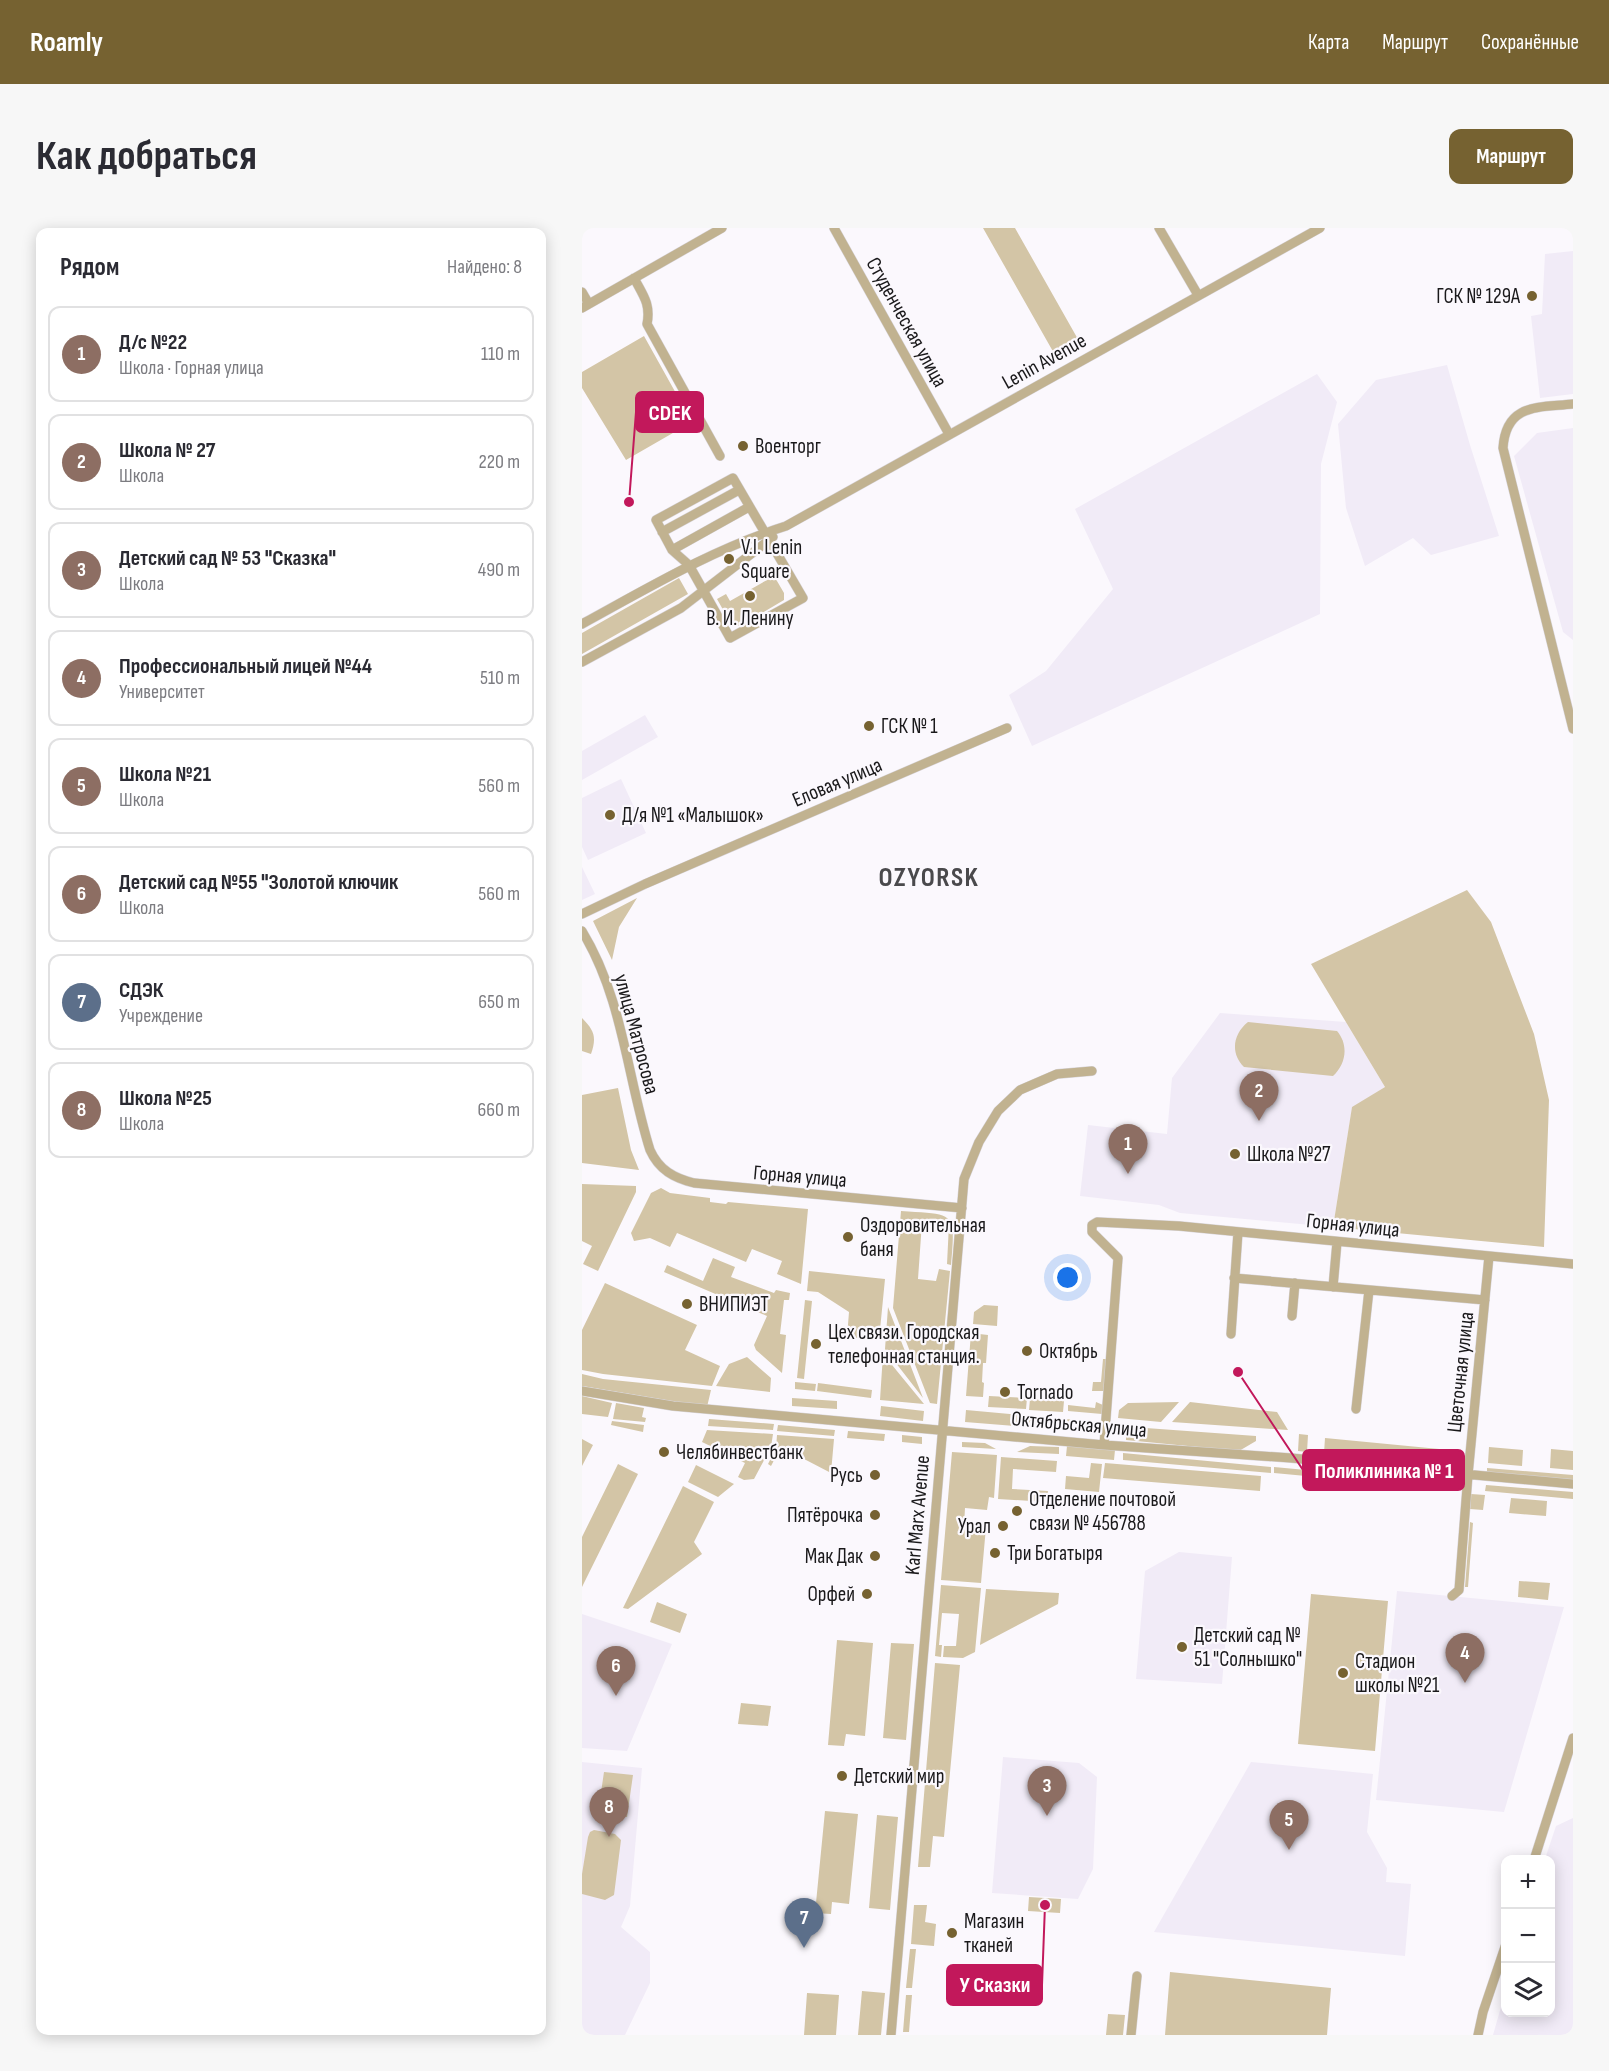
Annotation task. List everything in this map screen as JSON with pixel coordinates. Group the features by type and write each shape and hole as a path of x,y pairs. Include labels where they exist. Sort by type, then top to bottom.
{"street":[{"path":"582,292 585,306 722,228"},
{"name":"Студенческая улица","path":"834,228 949,434"},
{"path":"1159,228 1198,295"},
{"name":"Lenin Avenue","path":"582,662 681,608 767,537 1320,228"},
{"path":"634,278 650,311 647,324 720,456"},
{"path":"1573,404 1524,410 1514,416 1503,436 1503,448 1573,729"},
{"path":"733,478 749,507 803,598 730,638 689,565 672,550 656,520 733,478"},
{"path":"662,532 739,490"},
{"path":"672,550 749,507"},
{"name":"Lenin Avenue","path":"582,624 689,565 767,537"},
{"path":"670,576 673,567 672,550"},
{"name":"Еловая улица","path":"582,914 698,861 1007,728"},
{"name":"улица Матросова","path":"582,932 603,974 619,1023 650,1150"},
{"name":"Karl Marx Avenue","path":"891,2035 964,1179 979,1142 998,1111 1020,1090 1057,1074 1092,1071"},
{"name":"Горная улица","path":"650,1150 654,1159 670,1175 694,1183 962,1208"},
{"path":"934,1206 949,1212 960,1234"},
{"name":"Горная улица","path":"1104,1445 1118,1258 1092,1232 1092,1225 1097,1222 1128,1222 1573,1264"},
{"path":"1231,1334 1238,1232"},
{"path":"1333,1287 1337,1242"},
{"name":"Цветочная улица","path":"1452,1596 1459,1590 1489,1256"},
{"path":"1234,1278 1485,1300"},
{"path":"1292,1316 1295,1283"},
{"path":"1356,1409 1369,1290"},
{"name":"Октябрьская улица","path":"582,1391 673,1406 1573,1484"},
{"path":"1535,1855 1573,1738"},
{"path":"1478,2035 1483,2012 1501,1959"},
{"path":"1131,2035 1137,1976"}],"shaded area":[{"path":"983,228 1015,228 1079,341 1055,355"},
{"path":"1573,251 1573,394 1540,398 1531,316 1542,314 1545,254"},
{"path":"644,336 692,422 626,460 582,388 582,372"},
{"path":"1447,365 1499,536 1431,555 1413,538 1365,566 1346,508 1338,424 1376,380"},
{"path":"1317,374 1337,402 1321,464 1320,614 1032,746 1009,695 1046,671 1113,589 1075,509"},
{"path":"1573,428 1573,640 1563,632 1514,456 1537,433"},
{"path":"770,569 784,593 784,600 740,626 731,624 717,599 726,594 730,601 767,580 763,573"},
{"path":"679,578 688,594 582,654 582,633"},
{"path":"645,715 658,737 582,780 582,751"},
{"name":"Д/я №1 «Малышок»","path":"621,779 646,833 588,860 582,847 582,798"},
{"path":"582,867 595,894 582,900"},
{"path":"1467,890 1491,922 1534,1034 1549,1100 1544,1247 1333,1227 1352,1107 1385,1087 1311,964"},
{"path":"637,898 619,927 612,960 593,921"},
{"path":"1220,1013 1346,1022 1385,1087 1352,1108 1333,1227 1180,1213 1159,1205 1080,1196 1088,1125 1167,1134 1172,1078"},
{"path":"582,1018 593,1034 594,1043 591,1054 582,1051"},
{"path":"1248,1022 1337,1031 1344,1048 1341,1066 1333,1076 1244,1067 1237,1056 1235,1044 1239,1032"},
{"path":"618,1088 631,1150 639,1170 582,1163 582,1095"},
{"path":"582,1184 636,1186 636,1192 598,1271 583,1264 592,1246 582,1241"},
{"path":"661,1188 670,1193 710,1198 710,1202 808,1209 801,1284 777,1274 782,1261 752,1249 746,1262 677,1233 670,1247 650,1238 634,1241 631,1233 651,1193"},
{"path":"901,1211 941,1215 948,1218 953,1233 951,1265 947,1264 949,1224 922,1222 918,1279 936,1281 939,1269 950,1271 937,1404 930,1403 893,1308"},
{"path":"713,1258 735,1267 731,1277 774,1293 776,1290 790,1293 789,1300 784,1300 780,1334 786,1335 782,1373 756,1350 754,1345 767,1316 664,1272 667,1265 703,1281"},
{"path":"809,1271 885,1279 879,1340 847,1337 849,1312 818,1292 807,1291"},
{"path":"605,1283 697,1325 685,1350 720,1366 712,1386 582,1370 582,1330"},
{"path":"805,1300 812,1301 804,1379 797,1378"},
{"path":"984,1305 998,1306 997,1326 973,1324 974,1312"},
{"path":"888,1307 923,1398 885,1349"},
{"path":"971,1333 988,1335 986,1363 983,1363 983,1397 966,1396"},
{"path":"883,1354 924,1404 880,1400"},
{"path":"747,1357 771,1378 770,1392 716,1386 729,1364"},
{"path":"1103,1359 1108,1359 1105,1391 1092,1391 1093,1382 1101,1382"},
{"path":"582,1374 603,1379 711,1390 707,1407 582,1386"},
{"path":"795,1382 816,1384 815,1391 795,1389"},
{"path":"818,1383 872,1390 871,1398 817,1391"},
{"path":"582,1396 612,1403 608,1417 582,1414"},
{"path":"989,1396 1027,1398 1026,1409 988,1407"},
{"path":"792,1398 837,1401 837,1409 792,1406"},
{"path":"1030,1399 1064,1401 1063,1412 1029,1410"},
{"path":"1096,1402 1103,1405 1102,1414 1068,1411 1068,1405 1095,1408"},
{"path":"1179,1402 1161,1422 1118,1418 1119,1410 1128,1403"},
{"path":"1190,1402 1277,1412 1288,1430 1172,1422"},
{"path":"616,1403 644,1408 642,1417 646,1418 645,1422 613,1419"},
{"path":"881,1406 924,1411 923,1421 880,1416"},
{"path":"966,1410 1099,1422 1093,1432 965,1422"},
{"path":"709,1419 774,1424 773,1430 708,1426"},
{"path":"612,1421 644,1425 643,1432 611,1425"},
{"path":"778,1425 835,1430 834,1436 777,1431"},
{"path":"1132,1427 1256,1436 1256,1441 1239,1451 1126,1440 1126,1435"},
{"path":"707,1430 773,1434 771,1447 754,1479 744,1480 738,1477 745,1463 702,1442"},
{"path":"848,1431 885,1434 884,1441 847,1438"},
{"path":"1299,1434 1308,1435 1307,1452 1298,1451"},
{"path":"777,1435 834,1439 831,1473 781,1447 771,1466 768,1464 776,1448"},
{"path":"902,1435 922,1437 922,1444 902,1442"},
{"path":"1325,1438 1460,1451 1458,1465 1324,1453"},
{"path":"582,1439 593,1445 582,1466"},
{"path":"962,1442 985,1443 996,1449 962,1447"},
{"path":"1030,1446 1059,1447 1059,1454 1017,1452"},
{"path":"1067,1446 1115,1450 1114,1460 1066,1456"},
{"path":"1489,1447 1523,1450 1522,1466 1488,1463"},
{"path":"1551,1449 1573,1451 1573,1470 1550,1468"},
{"path":"952,1452 997,1455 994,1498 989,1497 987,1510 965,1508 964,1526 986,1527 981,1583 941,1580"},
{"path":"1123,1453 1271,1467 1271,1473 1123,1460"},
{"path":"1001,1457 1057,1461 1056,1472 1013,1469 1012,1489 1048,1491 1047,1502 998,1499"},
{"path":"1091,1463 1102,1464 1099,1492 1065,1489 1066,1476 1089,1478"},
{"path":"1105,1463 1261,1476 1260,1491 1103,1478"},
{"path":"618,1464 638,1474 582,1587 582,1537"},
{"path":"696,1465 734,1484 718,1497 688,1482"},
{"path":"1274,1467 1306,1470 1306,1476 1274,1473"},
{"path":"1487,1468 1573,1475 1573,1482 1487,1475"},
{"path":"1486,1485 1573,1492 1573,1499 1485,1491"},
{"path":"683,1486 714,1502 694,1542 702,1554 628,1609 623,1608"},
{"path":"1471,1494 1485,1495 1483,1510 1470,1509"},
{"path":"1511,1498 1547,1501 1546,1516 1509,1513"},
{"path":"1470,1522 1473,1523 1468,1587 1465,1587"},
{"name":"Детский сад № 51 \"Солнышко\"","path":"1179,1552 1232,1557 1222,1684 1136,1679 1145,1571"},
{"path":"1519,1581 1550,1583 1548,1600 1518,1597"},
{"path":"941,1585 981,1588 975,1652 963,1658 943,1657 944,1646 956,1646 959,1614 942,1613 939,1645 942,1645 941,1657 935,1656"},
{"path":"986,1589 1059,1593 1058,1604 980,1645"},
{"path":"1397,1591 1564,1607 1504,1812 1376,1800"},
{"name":"Стадион школы №21","path":"1311,1594 1388,1601 1375,1751 1298,1744"},
{"path":"657,1602 687,1614 680,1633 650,1622"},
{"path":"582,1614 672,1644 627,1751 582,1748"},
{"path":"837,1640 873,1643 865,1736 846,1734 844,1746 828,1745"},
{"path":"891,1643 914,1644 906,1740 883,1738"},
{"path":"935,1663 960,1665 944,1837 933,1836 930,1867 918,1867"},
{"path":"741,1703 771,1706 768,1726 738,1724"},
{"path":"1003,1757 1079,1763 1097,1777 1093,1869 1078,1899 992,1893"},
{"path":"582,1762 642,1768 630,1906 621,1927 650,1952 650,1983 625,2035 582,2035"},
{"path":"1251,1762 1373,1774 1367,1832 1387,1868 1386,1882 1411,1884 1405,1956 1154,1932"},
{"path":"604,1772 633,1775 627,1817 598,1813"},
{"path":"825,1811 858,1814 849,1904 832,1902 831,1914 815,1913"},
{"path":"877,1815 898,1817 890,1910 869,1908"},
{"path":"1573,1818 1573,2035 1493,2035 1501,2007 1501,2017 1555,2017 1555,1855 1546,1855 1556,1826"},
{"path":"594,1830 615,1834 621,1840 614,1895 605,1900 582,1894 582,1874 588,1837"},
{"path":"1029,1897 1061,1899 1060,1913 1028,1911"},
{"path":"914,1905 927,1905 925,1922 936,1924 934,1946 911,1944"},
{"path":"910,1949 916,1949 912,1988 906,1988"},
{"path":"1170,1972 1331,1988 1327,2035 1165,2035"},
{"path":"862,1991 885,1993 881,2035 858,2035"},
{"path":"807,1993 839,1995 836,2035 804,2035"},
{"path":"906,1995 912,1995 909,2032 903,2032"},
{"path":"1108,2014 1125,2015 1123,2035 1106,2035"}],"place":[{"name":"ГСК № 129А","path":"1532,296"},
{"name":"Военторг","path":"743,446"},
{"name":"CDEK","path":"629,502"},
{"name":"V.I. Lenin Square","path":"729,559"},
{"name":"В. И. Ленину","path":"750,596"},
{"name":"ГСК № 1","path":"869,726"},
{"name":"Д/я №1 «Малышок»","path":"610,815"},
{"name":"Школа № 27","path":"1259,1121"},
{"name":"Школа №27","path":"1235,1154"},
{"name":"Д/с №22","path":"1128,1174"},
{"name":"Оздоровительная баня","path":"848,1237"},
{"name":"ВНИПИЭТ","path":"687,1304"},
{"name":"Цех связи. Городская телефонная станция.","path":"816,1344"},
{"name":"Октябрь","path":"1027,1351"},
{"name":"Поликлиника № 1","path":"1238,1372"},
{"name":"Tornado","path":"1005,1392"},
{"name":"Челябинвестбанк","path":"664,1452"},
{"name":"Русь","path":"875,1475"},
{"name":"Отделение почтовой связи № 456788","path":"1017,1511"},
{"name":"Пятёрочка","path":"875,1515"},
{"name":"Урал","path":"1003,1526"},
{"name":"Три Богатыря","path":"995,1553"},
{"name":"Мак Дак","path":"875,1556"},
{"name":"Орфей","path":"867,1594"},
{"name":"Детский сад № 51 \"Солнышко\"","path":"1182,1647"},
{"name":"Стадион школы №21","path":"1343,1673"},
{"name":"Профессиональный лицей №44","path":"1465,1683"},
{"name":"Детский сад №55 \"Золотой ключик","path":"616,1696"},
{"name":"Детский мир","path":"842,1776"},
{"name":"Детский сад № 53 \"Сказка\"","path":"1047,1816"},
{"name":"Школа №25","path":"609,1837"},
{"name":"Школа №21","path":"1289,1850"},
{"name":"У Сказки","path":"1045,1905"},
{"name":"Магазин тканей","path":"952,1933"},
{"name":"СДЭК","path":"804,1948"}],"district":[{"name":"OZYORSK","path":"929,877"}]}
